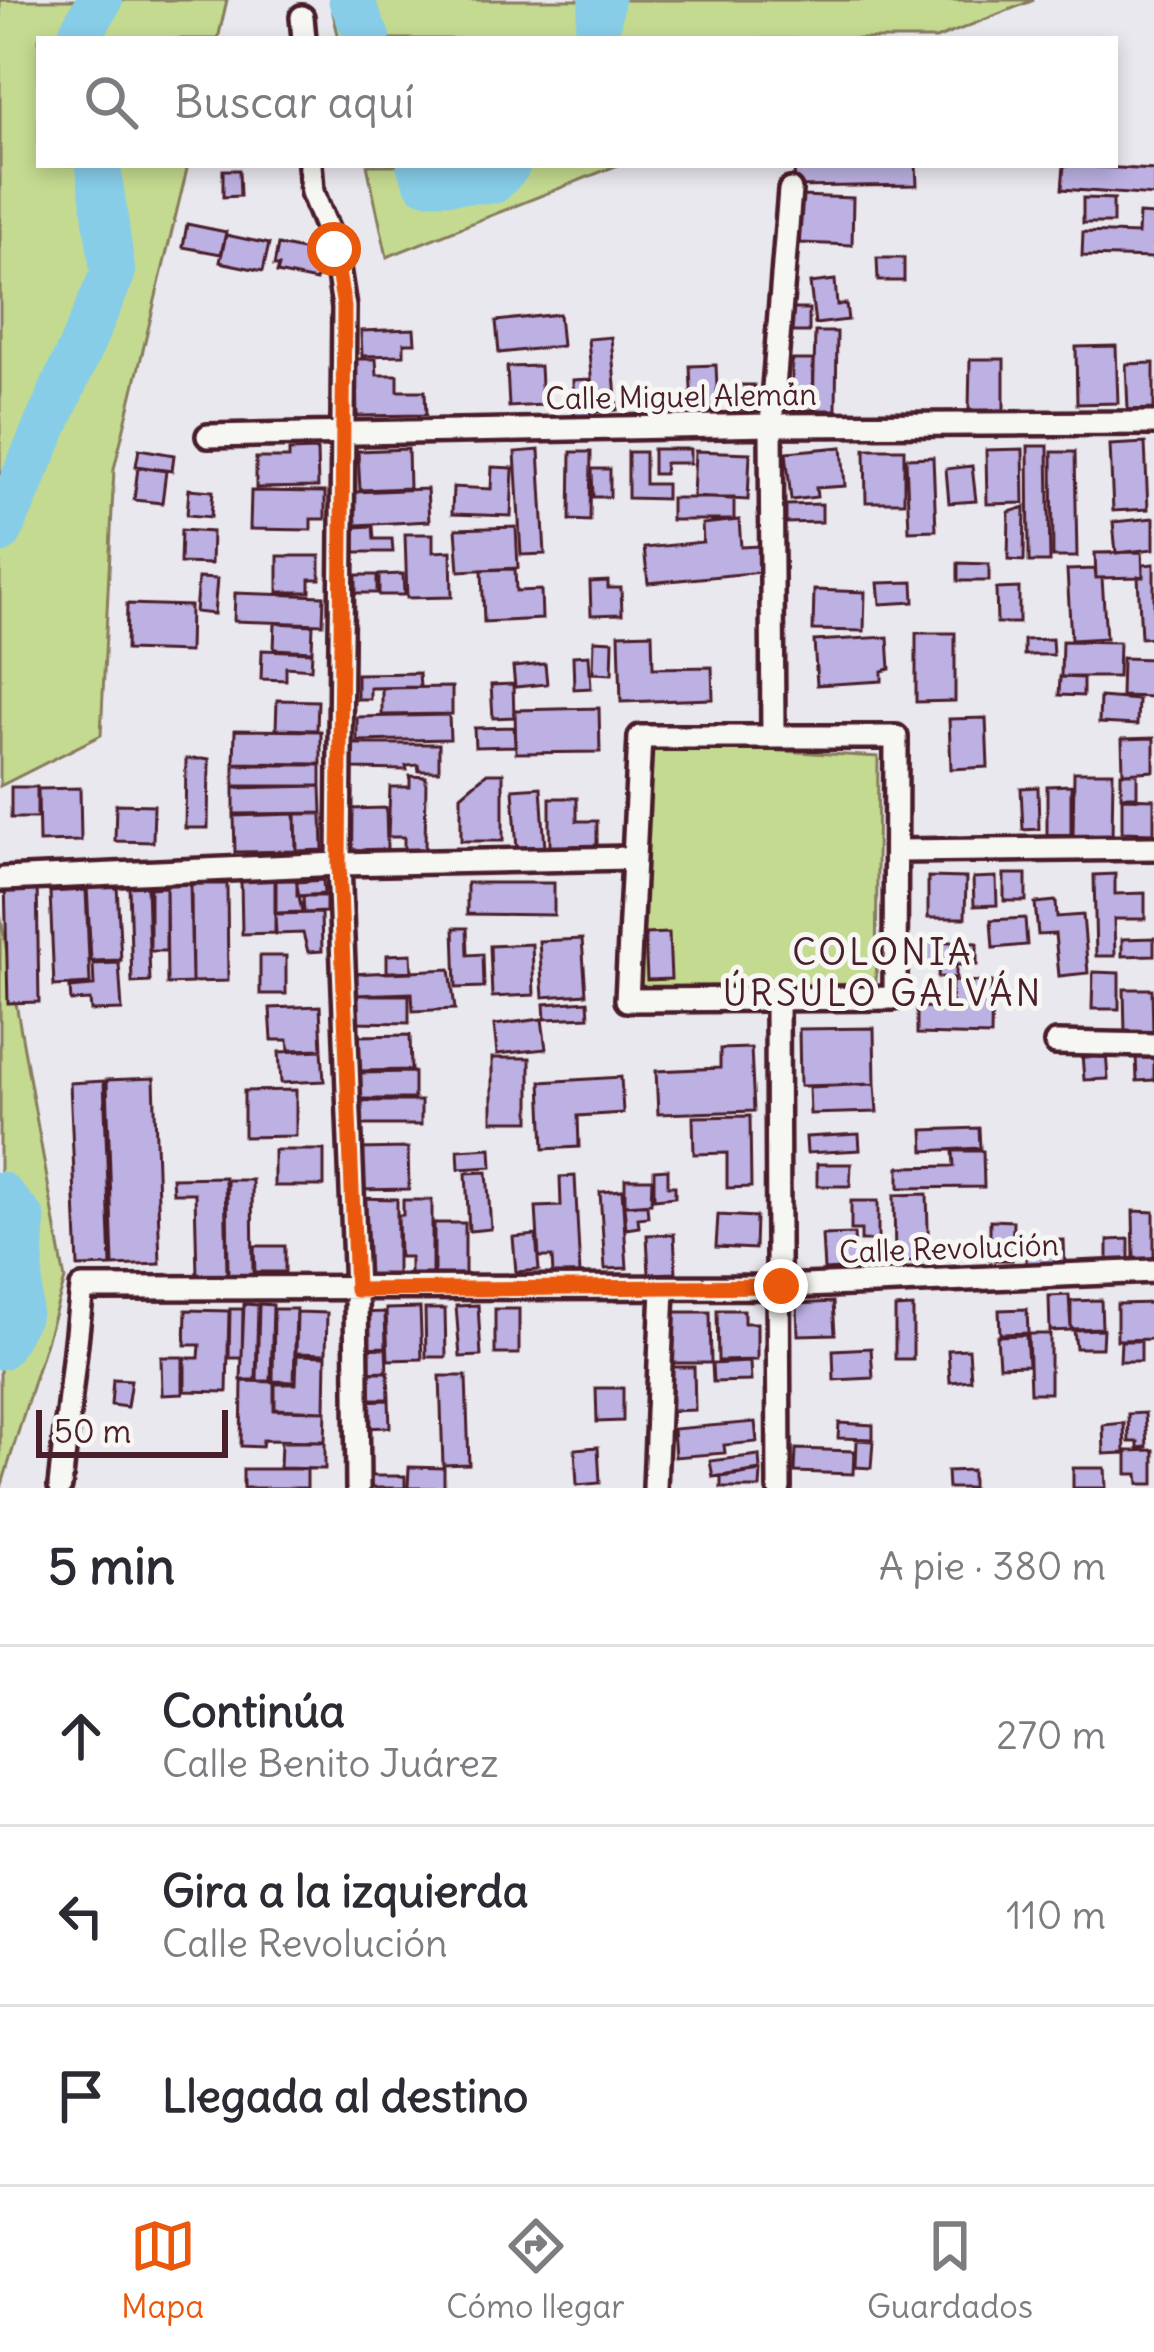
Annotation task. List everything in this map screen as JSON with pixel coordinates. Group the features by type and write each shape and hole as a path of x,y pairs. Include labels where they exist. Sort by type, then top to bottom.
{"street":[{"path":"310,168 312,192 334,249 344,307 339,864 356,1290 358,1488"},
{"path":"773,736 771,425 790,190"},
{"name":"Calle Miguel Alemán","path":"208,436 1154,423"},
{"path":"773,736 896,736 895,998 627,1000 640,737 773,736"},
{"path":"898,851 1154,848"},
{"path":"3,879 339,864 631,858"},
{"path":"777,1000 779,1488"},
{"path":"1055,1043 1154,1045"},
{"name":"Calle Revolución","path":"60,1486 82,1288 663,1288 1154,1271"},
{"path":"656,1488 663,1288"}],"green space":[{"path":"0,0 227,0 219,36 36,36 36,168 187,168 114,469 101,735 0,786"},
{"path":"330,0 1034,0 944,36 338,36"},
{"path":"368,168 610,168 387,257"},
{"path":"649,743 878,757 876,984 637,987"},
{"path":"0,913 65,1280 1,1488 0,1488"}],"building":[{"path":"794,168 916,168 917,185 795,187"},
{"path":"1064,168 1154,170 1154,196 1062,189"},
{"path":"223,170 239,170 240,196 223,197"},
{"path":"800,196 853,198 852,245 799,243"},
{"path":"1083,198 1116,199 1113,223 1083,223"},
{"path":"1139,214 1154,215 1154,258 1082,256 1083,232 1138,234"},
{"path":"187,224 226,232 221,254 183,247"},
{"path":"226,235 269,244 263,271 220,262"},
{"path":"278,245 321,254 316,281 277,273"},
{"path":"877,258 904,258 904,281 878,281"},
{"path":"835,280 837,305 846,304 848,320 815,324 810,283"},
{"path":"786,309 809,309 809,332 786,332"},
{"path":"559,314 562,346 499,353 496,321"},
{"path":"414,329 415,343 404,343 404,355 362,356 361,331"},
{"path":"815,332 837,332 836,410 813,410"},
{"path":"611,337 617,410 594,412 588,339"},
{"path":"1116,346 1118,403 1077,404 1076,347"},
{"path":"355,359 376,359 377,375 398,375 398,391 425,391 426,415 357,416"},
{"path":"970,359 1004,359 1004,410 969,410"},
{"path":"792,360 813,360 813,410 792,410"},
{"path":"1154,363 1154,409 1128,410 1126,364"},
{"path":"716,365 718,410 692,411 690,366"},
{"path":"540,366 542,405 509,407 507,367"},
{"path":"589,379 591,416 574,416 573,380"},
{"path":"736,385 754,385 754,409 735,409"},
{"path":"1145,443 1148,509 1113,511 1110,445"},
{"path":"1028,446 1048,446 1050,562 1029,562"},
{"path":"842,447 845,486 816,488 817,497 791,500 786,452"},
{"path":"139,449 174,455 172,471 136,466"},
{"path":"408,449 409,488 360,490 358,451"},
{"path":"653,449 690,449 690,463 665,463 664,474 653,474"},
{"path":"865,449 904,449 904,502 866,502"},
{"path":"1023,449 1024,503 987,504 986,450"},
{"path":"317,450 318,487 256,488 256,458 289,458 289,451"},
{"path":"539,450 545,554 521,555 515,452"},
{"path":"695,451 750,453 748,500 693,497"},
{"path":"571,452 591,452 590,521 570,520"},
{"path":"628,452 645,452 645,484 666,484 666,499 628,498"},
{"path":"1052,452 1075,452 1077,557 1053,557"},
{"path":"933,457 936,530 909,531 906,458"},
{"path":"972,466 976,501 949,503 946,469"},
{"path":"138,467 166,471 162,503 134,500"},
{"path":"492,467 513,468 511,516 452,514 453,487 491,489"},
{"path":"592,469 610,469 610,497 593,497"},
{"path":"189,489 213,491 211,517 187,515"},
{"path":"427,489 429,521 356,525 354,492"},
{"path":"251,491 325,492 325,519 311,519 311,530 250,529"},
{"path":"671,498 734,498 734,520 671,520"},
{"path":"822,504 822,522 786,523 786,505"},
{"path":"1025,507 1024,561 1008,560 1009,512"},
{"path":"1154,518 1154,549 1116,553 1113,522"},
{"path":"739,520 741,547 759,546 762,572 648,583 644,548 703,542 702,524"},
{"path":"373,526 374,539 392,539 393,552 355,552 355,527"},
{"path":"516,527 518,568 459,571 456,529"},
{"path":"181,530 212,532 211,564 180,563"},
{"path":"405,534 433,534 433,552 451,551 452,597 407,598"},
{"path":"1142,552 1143,577 1096,578 1095,553"},
{"path":"278,556 320,556 320,579 310,579 310,592 278,592"},
{"path":"958,563 989,564 989,581 958,581"},
{"path":"1154,564 1154,637 1141,638 1138,576 1143,577 1143,565"},
{"path":"515,569 516,591 541,590 542,619 484,622 482,570"},
{"path":"1095,569 1096,578 1102,578 1106,638 1071,640 1067,570"},
{"path":"403,574 404,595 379,595 379,575"},
{"path":"356,575 377,575 377,593 356,593"},
{"path":"198,578 217,579 214,614 195,612"},
{"path":"608,581 608,588 621,588 622,614 591,615 590,582"},
{"path":"913,582 914,602 880,604 878,583"},
{"path":"1019,588 1019,623 997,623 996,589"},
{"path":"814,590 865,592 864,631 813,630"},
{"path":"235,593 324,596 323,624 234,621"},
{"path":"127,604 190,606 189,652 126,650"},
{"path":"275,623 313,625 312,651 274,649"},
{"path":"652,633 653,668 712,667 713,699 621,702 619,634"},
{"path":"916,633 955,633 955,701 916,702"},
{"path":"888,637 890,669 882,671 882,681 817,685 814,641"},
{"path":"1052,639 1053,655 1024,655 1024,640"},
{"path":"594,640 613,641 612,674 593,673"},
{"path":"1062,641 1119,642 1118,677 1061,677"},
{"path":"262,650 312,652 311,669 286,667 286,680 261,679"},
{"path":"589,655 591,688 574,689 573,656"},
{"path":"1122,658 1154,659 1154,697 1121,696"},
{"path":"545,664 547,684 515,687 513,667"},
{"path":"419,673 420,687 370,688 370,699 357,699 357,674"},
{"path":"1060,677 1083,678 1083,696 1059,695"},
{"path":"513,684 514,717 493,718 491,685"},
{"path":"452,687 452,714 382,715 382,688"},
{"path":"1100,697 1138,700 1137,725 1099,723"},
{"path":"277,700 318,701 317,730 276,729"},
{"path":"599,708 600,752 516,753 515,710"},
{"path":"449,715 450,739 357,741 357,717"},
{"path":"986,718 988,767 951,769 949,719"},
{"path":"514,727 515,746 475,747 474,728"},
{"path":"235,730 321,731 321,764 234,763"},
{"path":"1154,738 1154,771 1123,773 1122,739"},
{"path":"351,744 439,744 439,771 419,771 418,765 406,766 407,770 351,769"},
{"path":"186,759 209,759 208,828 185,828"},
{"path":"234,765 321,765 321,786 234,786"},
{"path":"1074,772 1113,772 1112,840 1073,840"},
{"path":"487,773 503,773 503,841 461,841 461,795"},
{"path":"1121,773 1137,773 1137,796 1121,796"},
{"path":"410,776 426,777 425,853 404,853 404,837 388,837 390,787 410,787"},
{"path":"1071,785 1071,835 1047,836 1047,786"},
{"path":"321,786 322,813 234,814 234,788"},
{"path":"11,787 37,787 37,818 11,818"},
{"path":"541,787 545,849 517,851 513,789"},
{"path":"1038,787 1039,829 1023,830 1021,788"},
{"path":"80,788 81,841 39,842 38,789"},
{"path":"550,798 577,798 577,821 597,821 597,848 550,848"},
{"path":"1122,798 1154,799 1154,833 1122,832"},
{"path":"116,804 154,805 153,842 115,841"},
{"path":"386,808 387,849 351,850 349,809"},
{"path":"295,814 296,851 235,852 234,816"},
{"path":"296,814 322,814 323,850 297,851"},
{"path":"1004,874 1026,874 1026,901 1004,901"},
{"path":"1115,874 1115,894 1145,893 1145,919 1114,919 1115,956 1096,956 1094,875"},
{"path":"928,877 966,878 965,918 928,918"},
{"path":"996,877 997,905 974,906 973,878"},
{"path":"37,880 39,1002 8,1003 5,881"},
{"path":"241,880 275,880 275,933 242,934"},
{"path":"276,880 296,880 302,912 276,913"},
{"path":"323,880 324,894 297,896 297,882"},
{"path":"166,882 190,882 192,983 167,984"},
{"path":"467,883 554,883 554,915 467,914"},
{"path":"191,884 227,884 228,981 192,982"},
{"path":"117,885 121,960 91,961 87,886"},
{"path":"129,886 147,886 150,982 132,983"},
{"path":"166,887 166,951 150,951 150,888"},
{"path":"86,890 90,984 54,986 50,892"},
{"path":"303,896 326,896 326,912 304,913"},
{"path":"1056,901 1057,917 1083,915 1088,973 1059,976 1055,934 1038,935 1035,903"},
{"path":"321,913 322,951 308,952 303,933 276,934 275,914"},
{"path":"1025,918 1027,945 993,948 991,920"},
{"path":"454,928 467,928 468,955 483,954 484,987 456,988"},
{"path":"669,933 671,979 647,980 645,934"},
{"path":"1154,938 1154,955 1122,956 1122,939"},
{"path":"582,939 586,994 543,997 539,941"},
{"path":"924,941 977,943 977,965 956,965 956,978 938,977 939,965 923,965"},
{"path":"532,944 534,995 492,997 490,946"},
{"path":"411,954 412,972 387,973 387,955"},
{"path":"260,956 286,956 286,994 260,994"},
{"path":"119,963 122,1010 91,1011 90,1000 71,1001 70,988 94,986 93,964"},
{"path":"450,969 455,1009 413,1011 412,993 353,995 352,974"},
{"path":"1093,972 1119,973 1119,1009 1092,1009"},
{"path":"952,981 992,982 991,1036 917,1034 917,1007 951,1008"},
{"path":"1124,989 1152,989 1153,1033 1125,1033"},
{"path":"355,995 409,995 409,1023 355,1022"},
{"path":"588,1001 589,1017 545,1019 544,1004"},
{"path":"320,1006 322,1049 289,1050 288,1040 272,1040 270,1008"},
{"path":"542,1019 546,1049 497,1054 494,1025"},
{"path":"874,1028 875,1084 800,1086 799,1029"},
{"path":"410,1035 411,1070 358,1071 357,1036"},
{"path":"751,1048 754,1111 658,1114 656,1071 720,1068 720,1049"},
{"path":"322,1050 324,1081 281,1083 279,1052"},
{"path":"1106,1052 1108,1079 1084,1080 1082,1054"},
{"path":"1154,1053 1154,1080 1137,1081 1136,1054"},
{"path":"492,1058 530,1058 530,1121 492,1121"},
{"path":"414,1072 414,1099 359,1099 359,1073"},
{"path":"621,1077 623,1113 578,1116 579,1147 544,1149 541,1082"},
{"path":"154,1078 160,1264 113,1266 107,1080"},
{"path":"104,1081 111,1266 78,1267 70,1083"},
{"path":"875,1084 877,1112 810,1114 809,1087"},
{"path":"296,1090 296,1136 244,1137 244,1091"},
{"path":"353,1101 421,1101 421,1125 354,1125"},
{"path":"750,1116 751,1187 727,1188 727,1153 694,1154 693,1117"},
{"path":"979,1128 980,1148 924,1151 923,1130"},
{"path":"859,1134 860,1150 807,1153 806,1137"},
{"path":"408,1148 409,1189 359,1190 357,1149"},
{"path":"491,1148 492,1167 459,1169 458,1150"},
{"path":"274,1150 324,1150 324,1186 274,1186"},
{"path":"953,1151 983,1151 984,1187 899,1188 899,1167 954,1166"},
{"path":"817,1164 851,1164 850,1186 817,1186"},
{"path":"668,1169 668,1186 675,1186 675,1197 654,1199 654,1170"},
{"path":"487,1172 491,1229 469,1231 466,1173"},
{"path":"575,1176 580,1274 553,1275 552,1257 539,1257 536,1207 561,1206 560,1177"},
{"path":"225,1177 227,1276 197,1276 195,1193 173,1193 172,1178"},
{"path":"625,1179 652,1179 651,1203 625,1205"},
{"path":"227,1180 252,1180 253,1275 228,1276"},
{"path":"622,1190 627,1268 605,1269 600,1192"},
{"path":"927,1194 929,1261 895,1262 894,1195"},
{"path":"357,1198 397,1199 397,1279 357,1279"},
{"path":"403,1200 432,1200 432,1276 410,1276 410,1257 399,1257 398,1215 403,1215"},
{"path":"851,1201 878,1201 878,1241 861,1241 861,1230 851,1230"},
{"path":"624,1205 647,1205 648,1217 638,1218 639,1227 626,1229"},
{"path":"1133,1211 1154,1212 1154,1261 1134,1261"},
{"path":"718,1215 756,1217 755,1249 716,1247"},
{"path":"990,1220 1013,1221 1012,1260 990,1260"},
{"path":"434,1223 465,1223 465,1277 434,1277"},
{"path":"674,1234 676,1273 649,1274 647,1235"},
{"path":"854,1234 856,1268 824,1270 822,1235"},
{"path":"536,1235 539,1270 516,1272 513,1237"},
{"path":"1129,1239 1129,1262 1108,1262 1108,1240"},
{"path":"1064,1240 1065,1267 1026,1268 1026,1241"},
{"path":"254,1246 285,1246 285,1272 255,1272"},
{"path":"1069,1295 1071,1330 1050,1331 1049,1296"},
{"path":"1101,1300 1102,1328 1071,1329 1071,1301"},
{"path":"833,1302 835,1334 798,1335 797,1304"},
{"path":"1154,1303 1154,1339 1117,1340 1117,1304"},
{"path":"244,1304 258,1305 256,1380 241,1380"},
{"path":"259,1304 273,1305 271,1381 257,1381"},
{"path":"478,1305 481,1356 460,1357 456,1306"},
{"path":"913,1307 913,1359 895,1359 895,1308"},
{"path":"420,1308 422,1359 388,1360 386,1309"},
{"path":"230,1309 243,1309 242,1358 229,1358"},
{"path":"274,1309 296,1309 294,1382 273,1381"},
{"path":"425,1309 445,1309 446,1357 426,1357"},
{"path":"495,1309 519,1309 519,1354 495,1354"},
{"path":"1027,1309 1028,1333 1000,1334 999,1310"},
{"path":"186,1310 229,1311 227,1392 185,1391 185,1358 199,1358 200,1345 185,1345"},
{"path":"717,1310 744,1310 744,1323 757,1323 757,1360 718,1361"},
{"path":"297,1312 327,1313 326,1354 296,1353"},
{"path":"385,1312 386,1347 361,1348 360,1313"},
{"path":"670,1312 710,1312 711,1363 670,1363"},
{"path":"1103,1329 1102,1348 1076,1348 1074,1330"},
{"path":"1028,1334 1050,1334 1050,1393 1030,1393"},
{"path":"1026,1335 1028,1365 999,1366 997,1336"},
{"path":"1121,1341 1141,1341 1141,1361 1120,1361"},
{"path":"386,1348 387,1371 362,1372 361,1349"},
{"path":"871,1348 873,1378 834,1380 833,1350"},
{"path":"969,1349 971,1380 950,1382 948,1350"},
{"path":"297,1355 326,1356 325,1411 275,1409 275,1384 296,1384"},
{"path":"161,1357 183,1357 183,1394 162,1395"},
{"path":"750,1362 751,1381 713,1382 712,1364"},
{"path":"670,1367 694,1367 695,1410 670,1411"},
{"path":"359,1372 388,1372 389,1399 359,1399"},
{"path":"440,1376 466,1376 469,1464 443,1465"},
{"path":"113,1379 131,1380 127,1407 111,1405"},
{"path":"242,1381 274,1382 274,1410 326,1411 325,1441 263,1440 262,1447 241,1446"},
{"path":"596,1388 623,1388 623,1421 597,1422"},
{"path":"389,1400 390,1427 360,1428 358,1401"},
{"path":"1145,1413 1147,1447 1138,1448 1138,1442 1129,1442 1128,1414"},
{"path":"755,1422 757,1442 724,1445 725,1453 675,1457 673,1429"},
{"path":"839,1423 873,1425 873,1439 838,1438"},
{"path":"1124,1423 1125,1453 1104,1454 1103,1425"},
{"path":"857,1440 873,1441 871,1468 856,1467"},
{"path":"281,1442 325,1442 325,1469 280,1468"},
{"path":"598,1447 600,1483 577,1485 575,1449"},
{"path":"796,1449 854,1451 853,1474 795,1472"},
{"path":"1154,1450 1154,1484 1139,1484 1138,1474 1127,1474 1127,1451"},
{"path":"759,1455 760,1470 713,1477 710,1461"},
{"path":"409,1467 444,1468 444,1488 408,1488"},
{"path":"1073,1468 1105,1468 1106,1488 1073,1488"},
{"path":"243,1469 307,1469 307,1488 243,1488"},
{"path":"972,1470 972,1488 948,1488 947,1471"},
{"path":"761,1471 760,1488 721,1488 721,1477"},
{"path":"364,1476 405,1476 405,1488 364,1488"}],"waterway":[{"path":"82,36 100,0"},
{"path":"351,0 367,36"},
{"path":"596,36 602,0"},
{"path":"0,531 113,273 98,168"},
{"path":"420,168 426,181 493,181 505,168"},
{"path":"0,1194 23,1220 19,1312 0,1347"}],"district":[{"name":"COLONIA ÚRSULO GALVÁN","path":"883,972"}],"route":[{"path":"334,249 344,307 339,864 356,1290 781,1286"}]}
